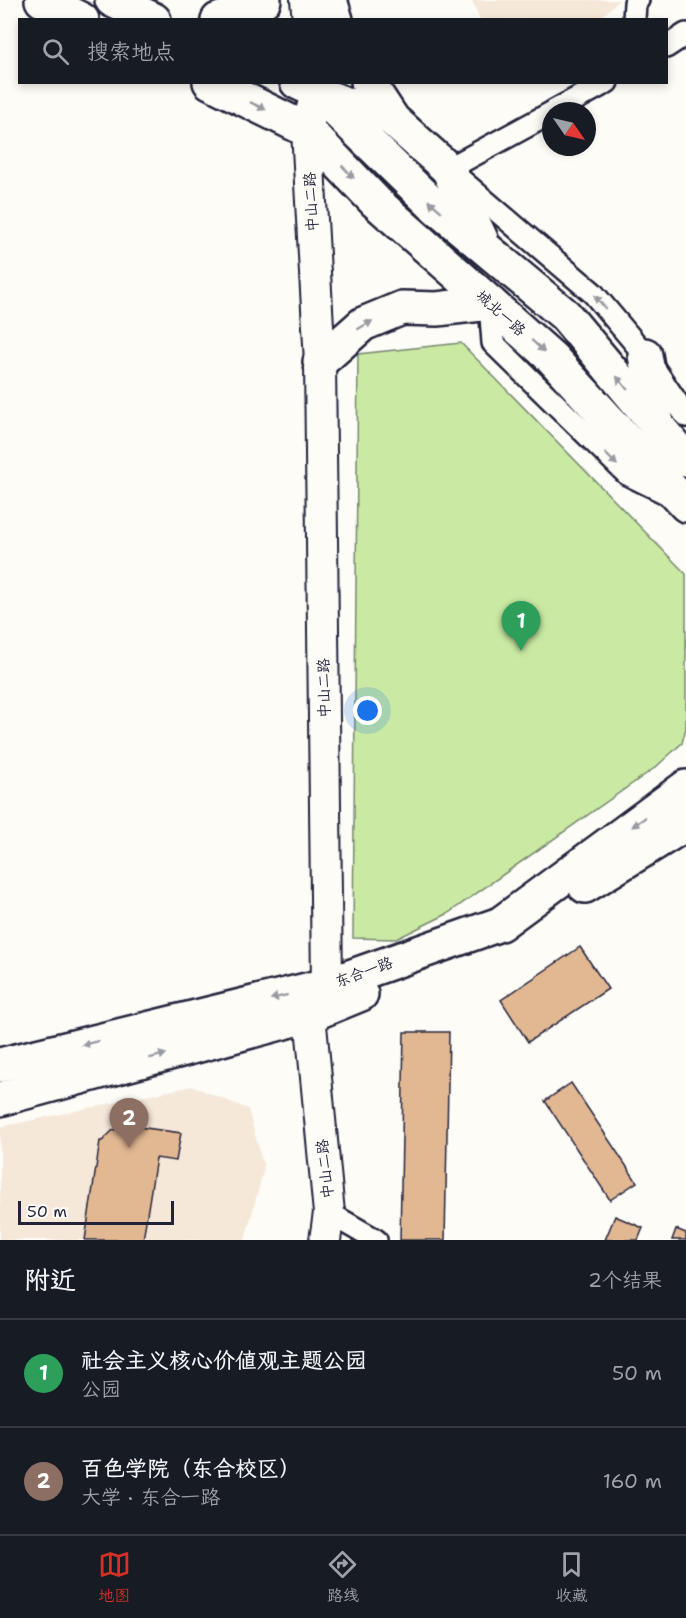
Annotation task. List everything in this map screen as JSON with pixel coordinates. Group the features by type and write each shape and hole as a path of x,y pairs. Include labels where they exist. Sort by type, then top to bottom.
{"main road":[{"path":"42,0 78,18"},
{"path":"112,0 150,18"},
{"path":"224,18 255,7 264,0"},
{"path":"306,0 308,18"},
{"path":"330,0 335,18"},
{"name":"城北一路","path":"214,84 307,130 376,202 552,358 684,503"},
{"path":"369,84 393,120 448,169 485,249"},
{"path":"309,85 393,120"},
{"path":"309,85 431,203 565,315 672,421"},
{"name":"中山二路","path":"309,85 307,130 321,362 327,985"},
{"path":"321,362 363,324 402,308 438,309 490,303"},
{"path":"645,355 686,460"},
{"name":"东合一路","path":"0,1065 327,985 500,924 686,787"},
{"name":"东合一路","path":"0,1099 310,1015 502,937 686,824"},
{"path":"310,1015 327,985"},
{"name":"中山二路","path":"310,1015 327,1227"}],"street":[{"path":"634,18 634,3 638,0"},
{"path":"668,46 686,34"},
{"path":"571,102 603,84"},
{"path":"542,118 448,169 593,293 645,355"},
{"path":"327,1227 376,1240"}],"shaded area":[{"path":"472,0 619,0 600,18 479,18"},
{"path":"192,1086 248,1109 264,1168 245,1240 0,1240 0,1127"}],"green space":[{"path":"461,343 686,574 686,728 682,743 656,767 447,914 396,939 353,938 358,354"}],"building":[{"path":"580,947 608,989 528,1042 501,1000"},
{"path":"404,1032 449,1032 445,1240 400,1240"},
{"path":"571,1083 637,1182 610,1200 545,1101"},
{"path":"124,1125 181,1133 176,1161 156,1158 143,1240 85,1240 100,1141"},
{"path":"615,1216 643,1228 638,1240 605,1240"},
{"path":"676,1229 686,1233 686,1240 672,1240"}],"place":[{"name":"社会主义核心价值观主题公园","path":"521,651"},
{"name":"百色学院（东合校区）","path":"129,1148"}]}
